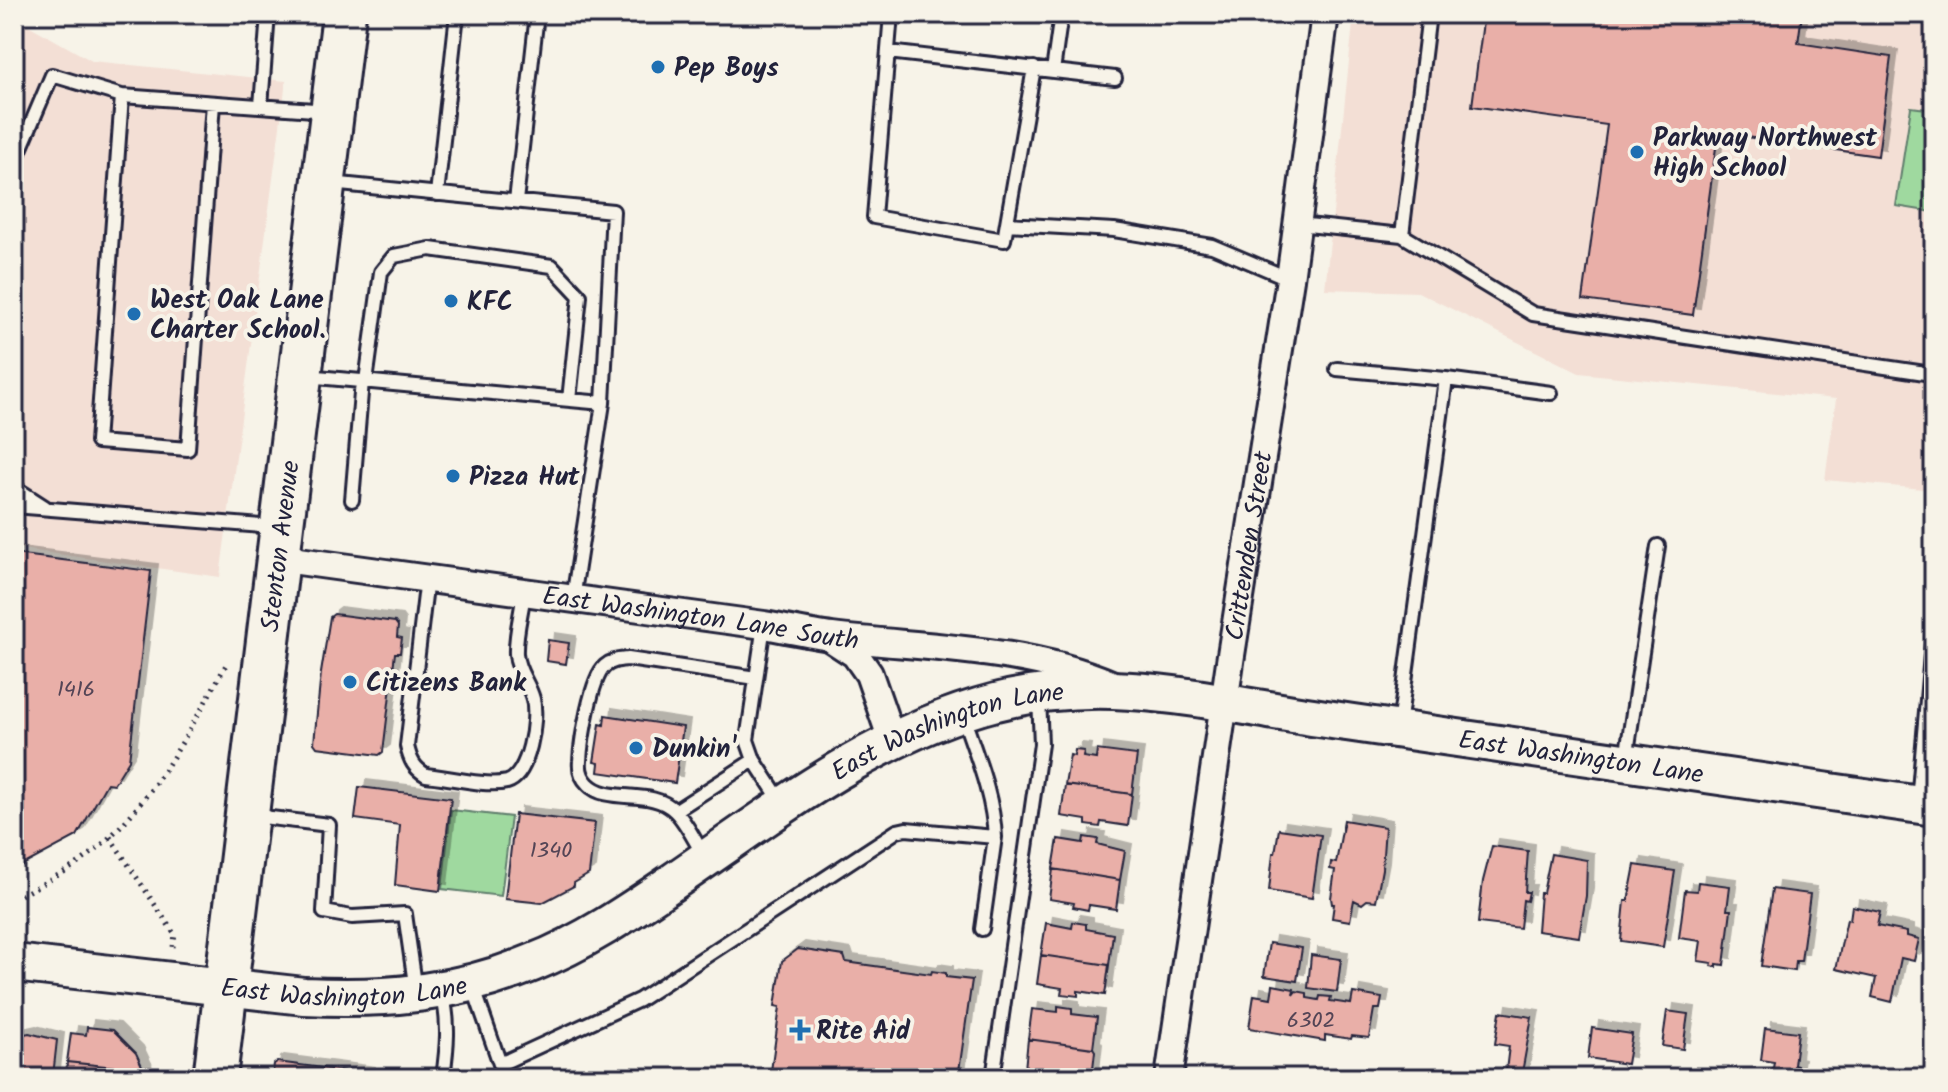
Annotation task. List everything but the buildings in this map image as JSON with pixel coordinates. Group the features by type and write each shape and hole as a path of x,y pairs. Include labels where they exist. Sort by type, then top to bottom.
{"main road":[{"name":"Stenton Avenue","path":"215,1078 344,14"},
{"name":"East Washington Lane","path":"14,963 343,998 380,998 443,989 534,963 563,949 621,916 840,769 892,740 999,701 1084,689 1158,691 1399,730 1926,806"}],"street":[{"name":"Crittenden Street","path":"1169,1078 1290,279 1325,14"},
{"name":"East Washington Lane South","path":"279,543 427,578 764,625 829,637 936,646 1062,666 1122,689"},
{"path":"829,637 855,654 869,674 892,740"}],"lane":[{"path":"261,106 268,14"},
{"path":"437,194 457,14"},
{"path":"516,201 537,14"},
{"path":"891,14 874,217 1004,240 1034,68"},
{"path":"1053,71 1061,14"},
{"path":"1402,235 1429,14"},
{"path":"888,52 1115,78"},
{"path":"14,164 52,75 122,96 331,112"},
{"path":"122,96 97,442 188,449 213,103"},
{"path":"323,183 613,211 603,403 573,599"},
{"path":"1007,224 1114,230 1212,246 1290,279"},
{"path":"1298,224 1402,235 1533,314 1925,373 1934,377"},
{"path":"352,500 364,381 381,272 394,256 430,249 552,266 580,296 569,400"},
{"path":"1337,369 1551,393"},
{"path":"299,375 603,403"},
{"path":"1399,730 1446,379"},
{"path":"14,487 48,509"},
{"path":"14,506 279,543"},
{"path":"1625,762 1658,546"},
{"path":"427,578 407,746 410,759 426,775 498,783 510,781 520,774 527,763 535,704 530,687 520,672 516,653 524,592"},
{"path":"1926,806 1934,621"},
{"path":"764,625 747,740 754,760 785,807"},
{"path":"706,859 675,811 660,800 601,792 590,787 581,776 580,762 594,682 604,667 615,660 628,659 756,678"},
{"path":"993,1078 1041,744 1039,694"},
{"path":"962,712 994,814 995,837 982,929"},
{"path":"675,811 754,760"},
{"path":"247,815 329,825 324,912 352,917 405,914 443,989 500,1064 639,1000 897,831 906,829 995,837"},
{"path":"443,989 448,1035 443,1078"}],"path":[{"path":"14,899 92,854 135,813 191,728 227,663"},
{"path":"110,837 175,935 173,947"}],"shaded area":[{"name":"Parkway Northwest High School","path":"1354,14 1934,14 1934,490 1825,480 1836,399 1579,373 1418,292 1325,289"},
{"name":"West Oak Lane Charter School.","path":"14,17 92,61 286,81 220,577 14,548"}],"green space":[{"path":"1911,107 1934,110 1933,212 1896,206"},
{"path":"451,810 511,817 501,896 442,889"}],"place":[{"name":"Pep Boys","path":"658,67"},
{"name":"Parkway Northwest High School","path":"1637,152"},
{"name":"KFC","path":"451,301"},
{"name":"West Oak Lane Charter School.","path":"134,314"},
{"name":"Pizza Hut","path":"453,476"},
{"name":"Citizens Bank","path":"350,682"},
{"name":"Dunkin'","path":"636,748"},
{"name":"Rite Aid","path":"800,1030"}]}
